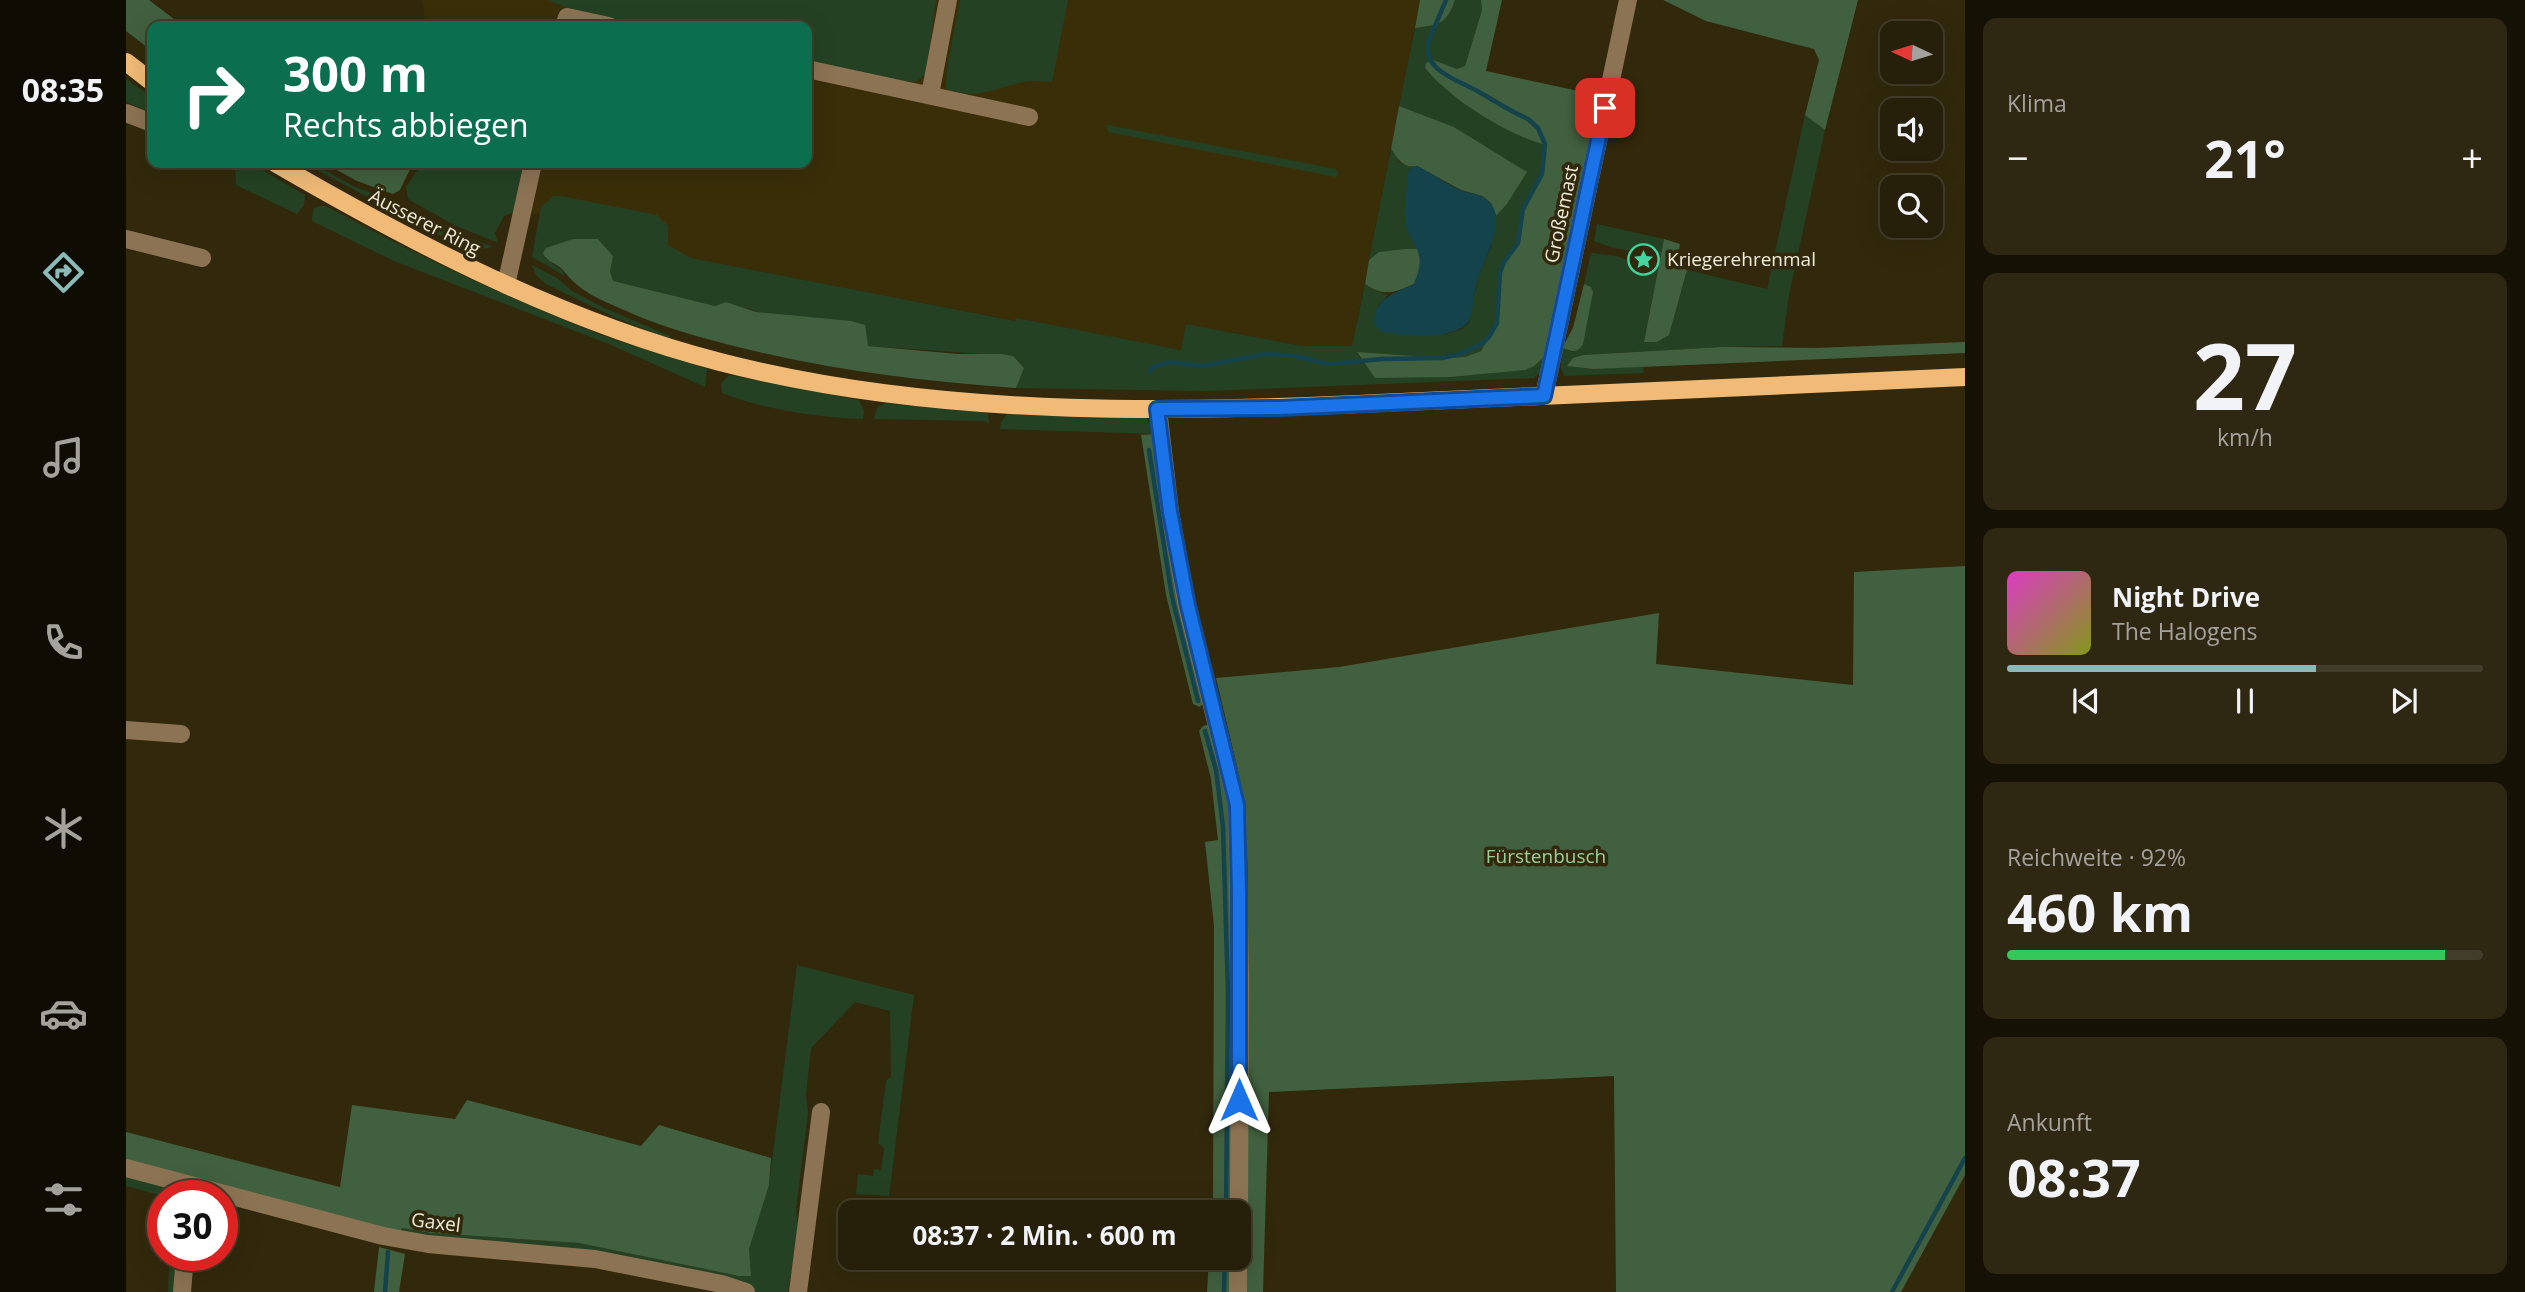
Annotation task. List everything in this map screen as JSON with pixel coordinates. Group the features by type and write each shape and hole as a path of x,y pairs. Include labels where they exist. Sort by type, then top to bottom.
{"main road":[{"path":"126,62 147,78"},
{"name":"Äusserer Ring","path":"284,168 380,224 506,285 561,308 665,346 723,363 889,394 979,402 1157,409 1279,408 1965,377"}],"street":[{"path":"930,95 948,0"},
{"name":"Großemast","path":"1544,396 1628,0"},
{"path":"566,21 567,17 586,21"},
{"path":"812,70 1029,117"},
{"path":"126,113 147,122"},
{"path":"506,285 532,168"},
{"path":"126,239 202,258"},
{"path":"1157,409 1170,512 1188,606 1232,780 1238,815 1238,1200"},
{"path":"126,730 181,734"},
{"path":"798,1292 821,1112"},
{"name":"Gaxel","path":"126,1168 161,1180"},
{"name":"Gaxel","path":"238,1201 383,1236 428,1244 595,1259 722,1284 746,1292"},
{"path":"1238,1270 1238,1292"},
{"path":"182,1292 184,1271"}],"shaded area":[{"path":"422,0 1420,0 1352,346 1302,346 1186,324 1182,350 691,258 667,245 541,207 539,214 508,210 454,168 812,168 812,21 425,21"}],"green space":[{"path":"126,0 149,0 176,21 147,21 147,47 126,31"},
{"path":"548,0 936,0 926,73 916,82 812,62 812,21 628,21 567,8"},
{"path":"960,0 1068,0 1052,82 1026,81 967,94 946,89 947,68"},
{"path":"1420,0 1455,0 1449,14 1441,22 1415,28"},
{"path":"1455,0 1481,0 1482,10 1465,66 1457,69 1442,66 1425,68 1449,92 1480,114 1513,132 1545,144 1542,174 1518,243 1504,262 1498,286 1497,323 1481,351 1465,357 1442,358 1357,353 1376,378 1488,374 1548,353 1542,370 1534,378 1207,391 1016,388 1024,368 1013,356 867,346 726,302 715,306 612,281 610,272 613,256 598,239 573,239 545,258 562,270 565,276 532,257 541,207 553,196 561,196 657,215 668,226 668,245 691,258 1015,321 1016,318 1181,350 1186,324 1302,346 1352,346 1365,284 1388,295 1378,305 1382,332 1446,334 1462,329 1469,323 1478,277 1491,247 1496,216 1507,204 1526,172 1454,127 1399,106 1415,28 1441,22 1449,14"},
{"path":"1481,0 1502,0 1486,71 1583,92 1593,107 1602,110 1548,353 1534,366 1525,370 1450,377 1375,378 1357,352 1442,358 1465,357 1481,351 1496,323 1500,273 1520,235 1523,209 1542,174 1545,145 1529,140 1480,114 1449,92 1425,68 1426,63 1433,60 1457,69 1465,66 1482,10"},
{"path":"1663,0 1858,0 1825,130 1805,115 1819,60 1814,49 1706,21"},
{"path":"126,79 147,94 147,111 126,102"},
{"path":"1399,106 1454,127 1527,172 1496,216 1491,203 1482,196 1461,190 1417,166 1404,165 1399,160 1391,149"},
{"path":"1805,115 1825,130 1789,295 1782,346 1583,355 1573,358 1594,369 1643,366 1644,373 1564,376 1561,367 1562,348 1574,352 1591,287 1584,284 1591,253 1616,256 1645,266 1647,253 1613,248 1594,241 1597,224 1664,239 1644,341 1669,335 1687,270 1767,289"},
{"path":"1108,125 1336,169 1338,174 1336,177 1108,132"},
{"path":"1391,149 1400,163 1411,167 1408,173 1409,231 1419,249 1379,252 1369,260"},
{"path":"235,168 259,168 305,195 304,205 297,214 236,185"},
{"path":"313,168 321,168 355,187 401,203 455,232 493,247 478,250 454,243"},
{"path":"333,168 411,168 400,190 393,194 357,181"},
{"path":"419,168 522,168 514,212 504,216 495,233 498,243 454,225 408,199 406,187"},
{"path":"326,206 428,259 533,307 604,336 707,369 705,387 609,344 394,261 312,221 313,209"},
{"path":"573,239 598,239 613,256 610,272 613,281 715,306 726,302 756,312 851,321 865,325 868,346 958,354 1002,354 1013,356 1024,368 1016,388 943,382 798,360 700,337 636,315 583,289 543,253 546,248"},
{"path":"1664,239 1680,244 1676,267 1687,270 1669,335 1657,342 1644,342"},
{"path":"1419,249 1421,267 1414,284 1401,290 1384,292 1365,284 1369,260 1379,252"},
{"path":"532,265 557,278 572,291 670,336 669,339 614,317 546,284 536,275"},
{"path":"1584,284 1591,287 1593,292 1583,344 1579,349 1571,351 1562,348 1573,328"},
{"path":"1965,342 1965,353 1594,369 1567,366 1573,358 1583,355 1722,347 1816,348"},
{"path":"729,375 859,400 864,411 863,419 791,412 739,399 722,393 721,384"},
{"path":"885,403 979,412 988,414 989,424 984,421 874,419 877,408"},
{"path":"1007,414 1146,418 1156,434 1000,429"},
{"path":"1156,434 1206,700 1200,707 1193,704 1166,595 1141,435"},
{"name":"Fürstenbusch","path":"1965,566 1965,1175 1901,1292 1616,1292 1614,1076 1269,1092 1263,1292 1245,1292 1245,1270 1251,1270 1251,1200 1246,1200 1248,883 1245,800 1216,678 1339,667 1659,613 1656,664 1853,685 1854,572"},
{"path":"1214,723 1231,798 1235,1200 1213,1200 1214,926 1205,842 1218,840 1211,779 1199,731 1203,726"},
{"path":"797,965 914,995 889,1196 856,1194 858,1174 873,1176 874,1169 881,1170 884,1148 878,1143 886,1081 891,1077 890,1011 855,1002 811,1048 806,1095 808,1113 796,1210 798,1229 788,1292 758,1292 731,1282 399,1234 402,1228 431,1233 579,1243 739,1276 769,1185"},
{"path":"467,1100 641,1146 659,1125 771,1158 769,1185 749,1249 751,1276 739,1276 579,1243 431,1233 402,1228 399,1234 238,1191 238,1180 197,1180 126,1161 126,1132 340,1187 352,1105 455,1119"},
{"path":"126,1172 152,1180 147,1180 147,1192 126,1186"},
{"path":"379,1247 405,1254 399,1292 374,1292"},
{"path":"1208,1270 1234,1270 1233,1292 1207,1292"},
{"path":"169,1271 180,1271 179,1292 168,1292"}],"water":[{"path":"1417,166 1460,190 1481,196 1495,211 1495,233 1477,281 1468,323 1450,333 1439,335 1393,334 1382,332 1375,326 1374,317 1380,304 1392,294 1414,284 1418,271 1419,254 1407,227 1405,212 1408,173 1411,167"}],"waterway":[{"path":"1150,371 1153,367 1170,362 1202,366 1265,354 1290,355 1329,364 1382,359 1442,358 1460,354 1483,343 1489,337 1497,323 1500,273 1504,262 1518,243 1523,209 1542,174 1545,144 1538,128 1528,119 1443,73 1430,60 1429,40 1446,0"},
{"path":"1149,450 1172,597 1198,701"},
{"path":"1205,731 1216,770 1223,827 1228,994 1226,1200"},
{"path":"1892,1292 1965,1158"},
{"path":"385,1292 388,1252"},
{"path":"1224,1292 1225,1270"}],"place":[{"name":"Kriegerehrenmal","path":"1644,259"}],"route":[{"path":"1239,1100 1237,805 1188,606 1170,512 1157,409 1279,408 1544,396 1605,108"}]}
